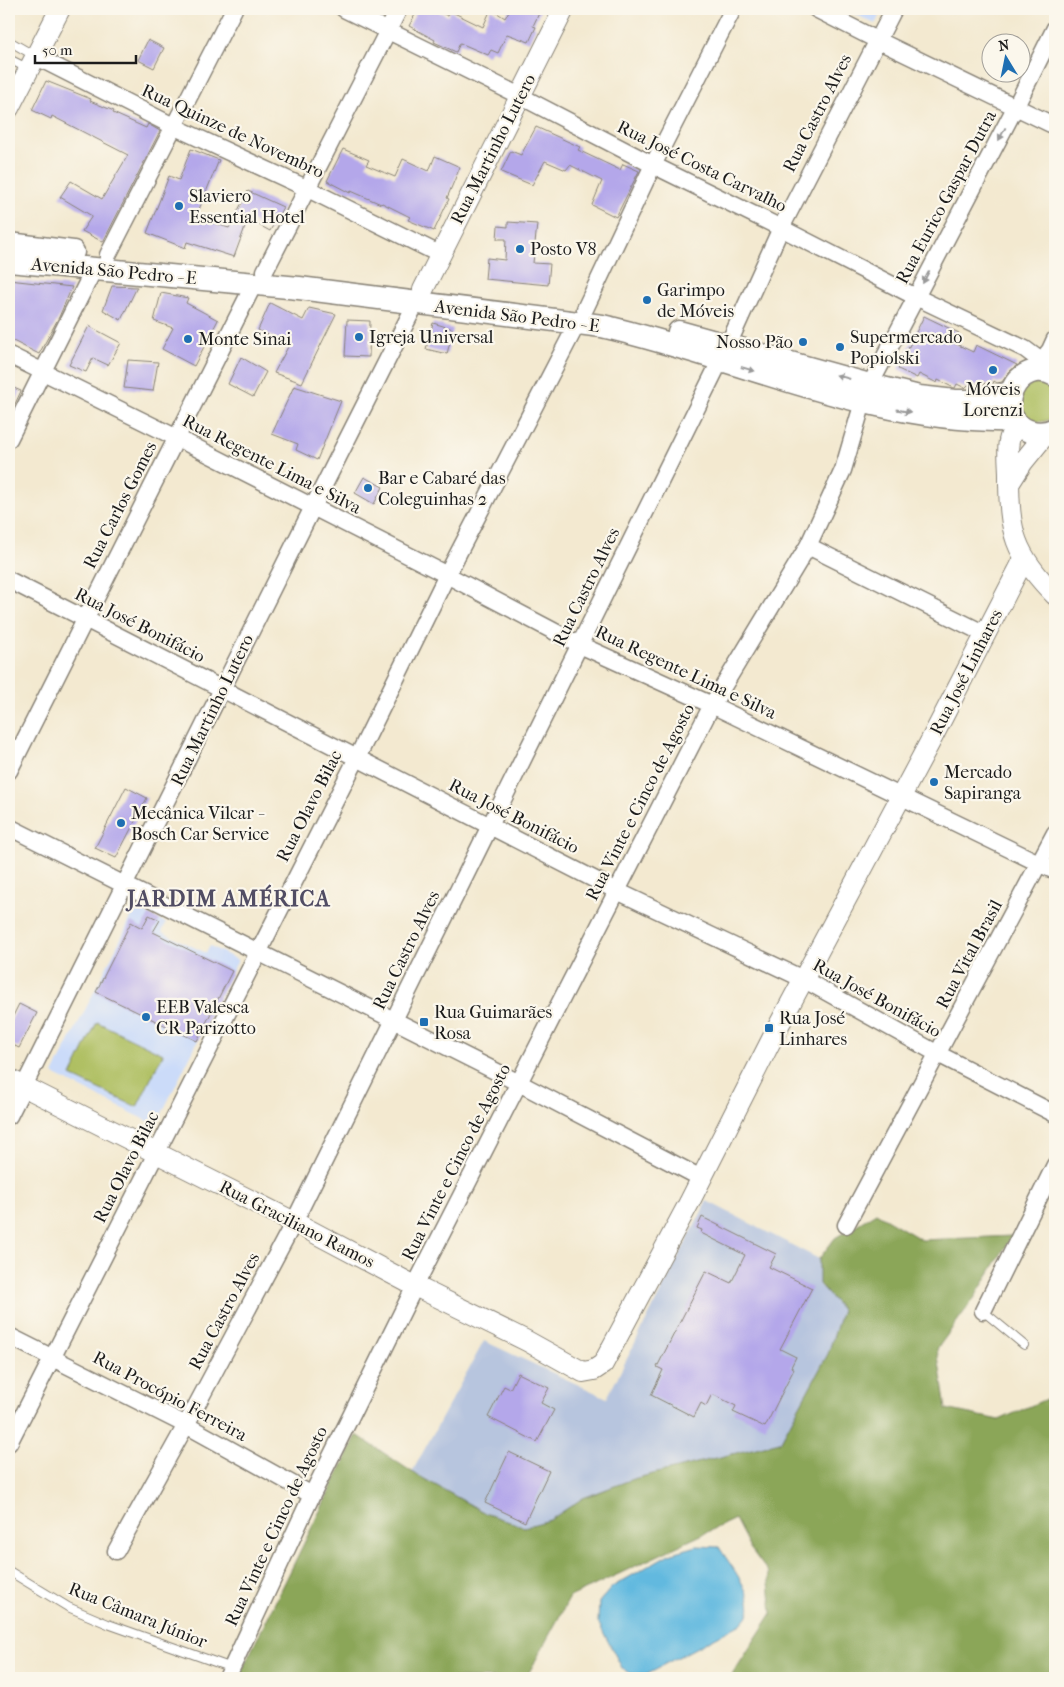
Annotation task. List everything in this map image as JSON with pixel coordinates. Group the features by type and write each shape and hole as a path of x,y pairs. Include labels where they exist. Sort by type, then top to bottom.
{"main road":[{"name":"Avenida São Pedro - E","path":"9,244 101,262"},
{"name":"Avenida São Pedro - E","path":"9,261 101,262 260,278 581,315 636,334 724,353 866,394 929,416 1016,422 1029,431 1050,431"},
{"path":"1016,422 1010,412 1009,402 1014,384 1029,373 1047,369"},
{"name":"Avenida São Pedro - E","path":"866,394 954,401 979,401 1010,393"}],"street":[{"path":"9,108 60,9"},
{"path":"9,439 42,372 175,127 234,9"},
{"name":"Rua José Costa Carvalho","path":"344,9 520,96 653,166 1025,349 1047,369"},
{"name":"Rua Carlos Gomes","path":"9,771 177,438 399,9"},
{"name":"Rua Martinho Lutero","path":"9,1116 16,1083 124,886 564,9"},
{"name":"Rua Olavo Bilac","path":"9,1443 581,315 653,166 733,9"},
{"path":"816,9 1055,126"},
{"name":"Rua Castro Alves","path":"116,1551 186,1425 294,1222 724,353 781,228 894,9"},
{"name":"Rua Eurico Gaspar Dutra","path":"866,394 1055,28"},
{"name":"Rua Quinze de Novembro","path":"32,63 306,188 441,255"},
{"path":"1047,369 1050,350 1055,339"},
{"name":"Rua Regente Lima e Silva","path":"9,355 448,575 580,645 712,705 1055,871"},
{"name":"Rua Vinte e Cinco de Agosto","path":"229,1673 312,1495 415,1286 712,705 808,546 843,470 866,394"},
{"path":"1016,422 1009,441 1009,484 1012,526 1016,542 1024,559 1055,595"},
{"path":"1009,484 1022,462 1050,431"},
{"path":"808,546 985,634"},
{"name":"Rua José Linhares","path":"583,1372 594,1370 603,1364 702,1178 803,979 1024,559"},
{"name":"Rua José Bonifácio","path":"9,580 617,891 803,979 938,1054 1055,1114"},
{"path":"9,827 702,1178"},
{"name":"Rua Vital Brasil","path":"846,1224 1055,833"},
{"name":"Rua Graciliano Ramos","path":"16,1083 294,1222 415,1286 519,1336 583,1372"},
{"path":"983,1311 1055,1165"},
{"name":"Rua Procópio Ferreira","path":"9,1336 186,1425 312,1495"}],"lane":[{"name":"Rua Quinze de Novembro","path":"9,41 32,63"},
{"name":"Rua Quinze de Novembro","path":"9,59 32,63"},
{"path":"983,1311 1024,1345"},
{"name":"Rua Câmara Júnior","path":"9,1571 68,1607 229,1673"}],"shaded area":[{"path":"845,9 883,9 875,24"},
{"name":"EEB Valesca CR Parizotto","path":"136,908 166,923 162,932 206,953 210,946 238,960 156,1125 53,1074"},
{"path":"707,1201 819,1259 819,1285 843,1310 828,1354 780,1442 633,1479 583,1498 550,1520 524,1527 487,1514 412,1472 484,1341 607,1398"}],"green space":[{"path":"1034,382 1048,382 1055,388 1055,415 1045,421 1037,421 1026,417 1019,404 1022,391"},
{"path":"97,1022 163,1054 137,1107 71,1076"},
{"path":"876,1213 922,1240 1012,1236 975,1297 937,1349 946,1409 999,1420 1055,1395 1055,1678 732,1678 732,1675 772,1613 768,1572 750,1548 735,1519 570,1597 526,1678 238,1678 357,1435 412,1472 487,1514 524,1527 550,1520 583,1498 633,1479 780,1442 828,1354 842,1310 819,1284 819,1259 835,1238"}],"water":[{"path":"697,1546 719,1547 735,1570 749,1599 750,1608 747,1616 741,1624 646,1674 632,1674 622,1668 598,1622 599,1602 612,1587 669,1554"}],"building":[{"path":"418,9 433,9 448,16 450,11 483,27 491,9 505,18 510,9 541,9 533,26 536,27 529,42 507,34 498,53 491,50 488,55 460,43 456,52 434,42 435,40 409,26"},
{"path":"148,40 164,48 154,68 138,60"},
{"path":"46,81 91,99 90,101 146,128 148,124 160,131 103,242 82,231 92,216 60,197 71,181 102,199 128,155 52,116 51,119 32,110"},
{"path":"536,127 580,147 578,150 620,170 623,164 639,171 616,217 592,205 602,181 570,165 566,170 545,161 532,185 501,172 511,151 521,155"},
{"path":"191,149 219,160 196,217 229,228 248,191 283,207 270,231 248,219 234,257 187,242 185,248 147,233 169,176 179,180"},
{"path":"343,149 369,160 366,165 395,177 403,159 429,171 435,156 460,167 447,198 449,199 434,231 408,220 410,217 382,203 351,191 350,193 327,181"},
{"name":"Posto V8","path":"508,222 537,224 533,263 550,264 548,285 485,279 487,258 505,260 506,239 497,239 498,226 508,227"},
{"path":"9,280 72,287 59,317 39,354 9,339"},
{"path":"112,286 137,287 121,320 103,310"},
{"name":"Monte Sinai","path":"161,293 188,298 186,303 218,320 194,366 162,349 173,328 154,321"},
{"path":"270,303 303,320 309,308 336,314 302,383 274,373 289,345 258,330"},
{"path":"924,316 959,333 954,343 973,352 976,345 1017,365 1002,382 997,383 994,381 993,384 989,385 985,383 982,387 976,384 974,388 968,385 965,388 957,384 954,388 938,380 937,383 919,374 917,378 898,369"},
{"path":"347,320 370,321 369,357 345,356"},
{"path":"433,323 453,329 447,354 426,349"},
{"path":"89,326 121,343 108,365 93,358 86,372 69,365"},
{"path":"241,357 266,372 253,397 228,384"},
{"path":"128,360 158,362 153,391 124,388"},
{"path":"9,386 21,391 9,417"},
{"path":"294,386 341,401 317,460 296,450 298,444 272,434"},
{"path":"364,477 383,487 374,504 355,493"},
{"name":"Mecânica Vilcar - Bosch Car Service","path":"126,787 147,798 116,858 95,848"},
{"path":"149,915 160,920 153,932 232,971 197,1041 96,992 131,922 142,928"},
{"path":"19,1004 37,1013 19,1048 9,1043 9,1024"},
{"path":"702,1217 776,1254 769,1267 812,1288 780,1349 796,1357 791,1367 794,1369 765,1427 733,1412 736,1406 712,1394 706,1406 701,1403 694,1417 651,1395 663,1370 657,1367 706,1271 731,1283 745,1255 701,1233 702,1230 697,1228"},
{"path":"518,1373 549,1388 541,1403 554,1410 537,1442 488,1417 504,1386 510,1389"},
{"path":"509,1452 549,1471 525,1522 485,1503"}],"place":[{"name":"Slaviero Essential Hotel","path":"179,206"},
{"name":"Posto V8","path":"520,249"},
{"name":"Garimpo de Móveis","path":"647,300"},
{"name":"Igreja Universal","path":"359,337"},
{"name":"Monte Sinai","path":"188,339"},
{"name":"Nosso Pão","path":"803,342"},
{"name":"Supermercado Popiolski","path":"840,347"},
{"name":"Móveis Lorenzi","path":"993,370"},
{"name":"Bar e Cabaré das Coleguinhas 2","path":"368,488"},
{"name":"Mercado Sapiranga","path":"934,782"},
{"name":"Mecânica Vilcar - Bosch Car Service","path":"121,823"},
{"name":"EEB Valesca CR Parizotto","path":"146,1017"},
{"name":"Rua Guimarães Rosa","path":"424,1022"},
{"name":"Rua José Linhares","path":"769,1028"}],"district":[{"name":"JARDIM AMÉRICA","path":"229,898"}]}
